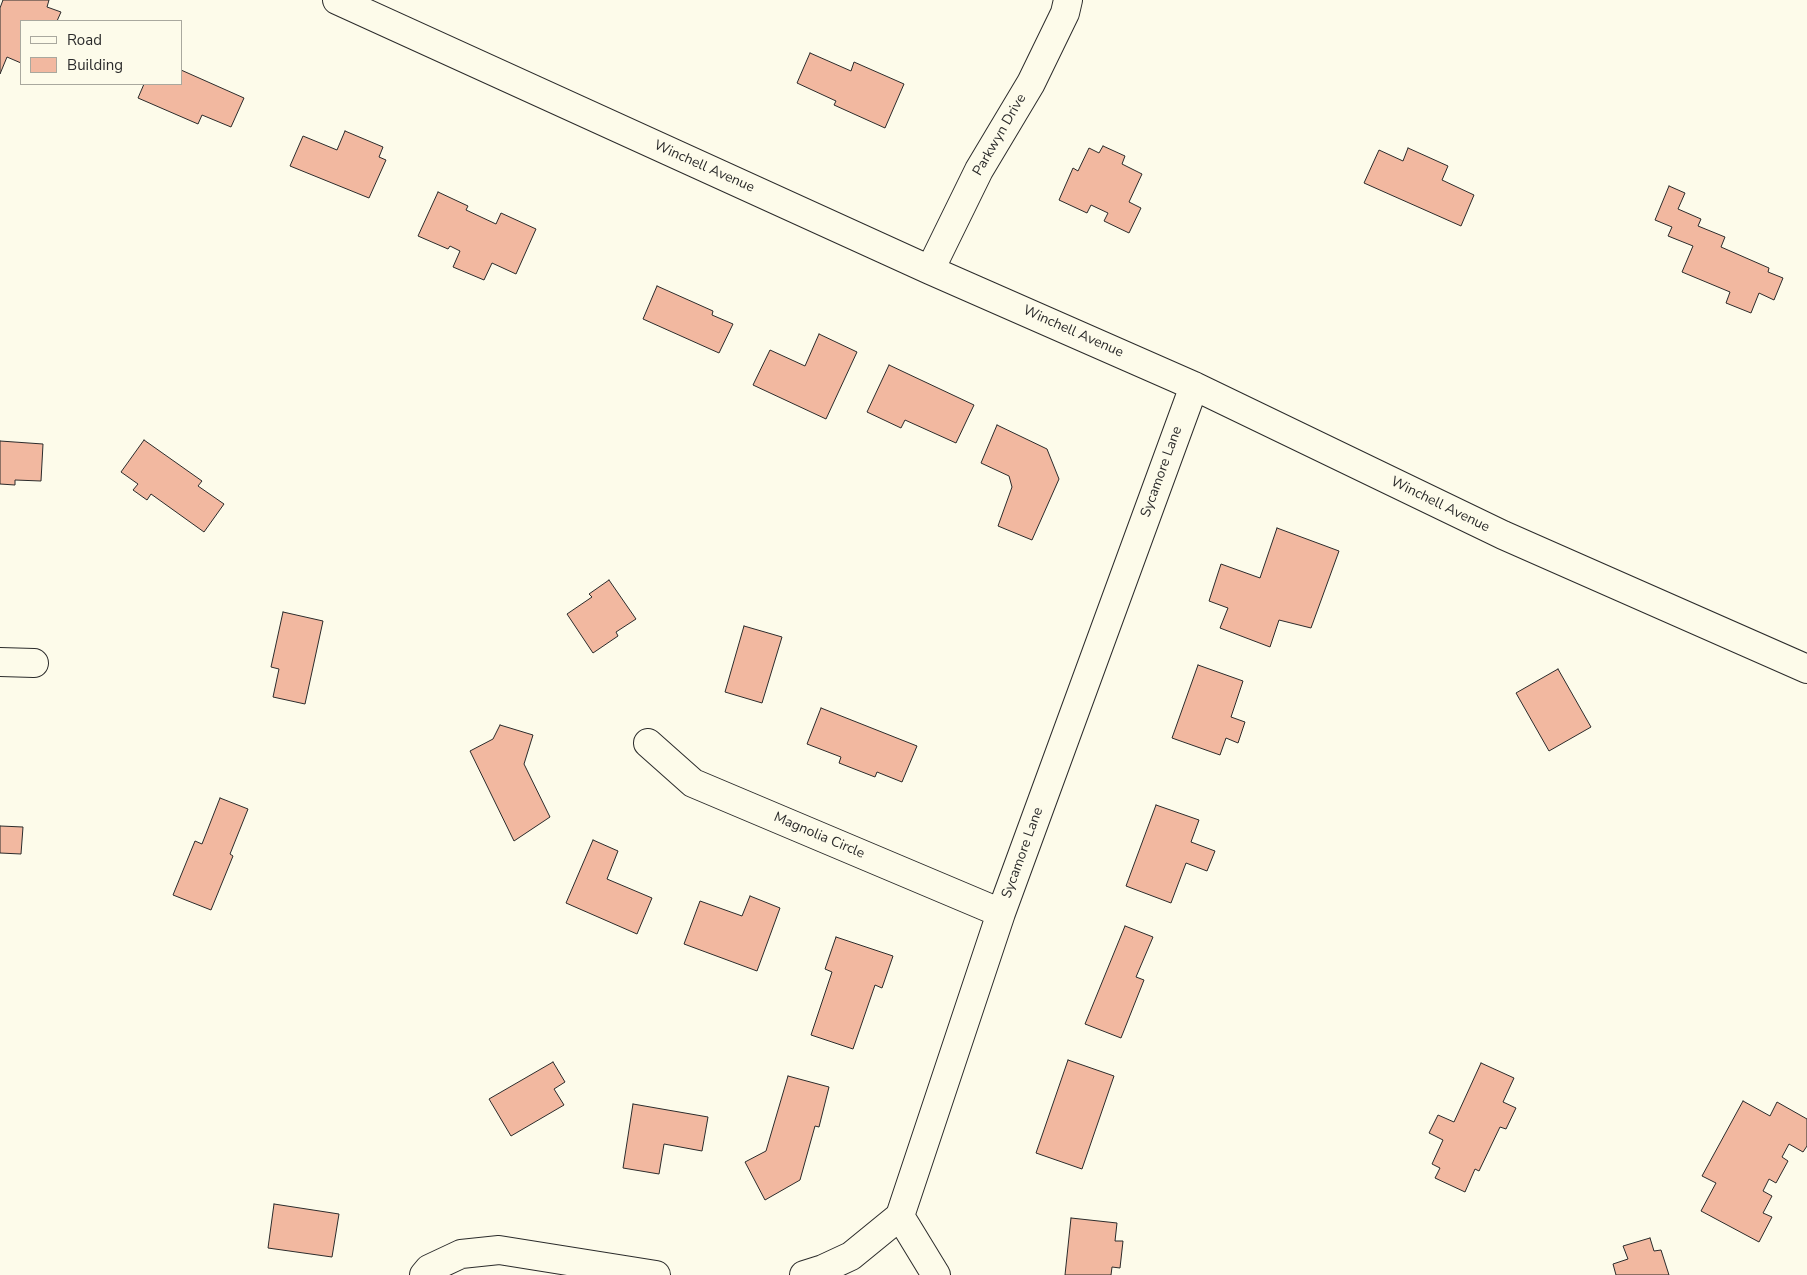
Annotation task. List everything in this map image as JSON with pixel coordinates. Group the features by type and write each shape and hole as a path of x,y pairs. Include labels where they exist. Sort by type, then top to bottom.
{"street":[{"name":"Winchell Avenue","path":"337,0 930,270 1194,386 1503,535 1807,669"},
{"name":"Parkwyn Drive","path":"930,270 979,170 1031,82 1065,13 1068,0"},
{"name":"Sycamore Lane","path":"900,1216 1000,913 1194,386"},
{"path":"0,662 34,663"},
{"name":"Magnolia Circle","path":"648,743 693,783 1000,913"},
{"path":"804,1275 823,1269 851,1256 900,1216 936,1275"},
{"path":"424,1275 429,1269 461,1254 499,1250 656,1275"}],"building":[{"path":"3,0 49,0 47,7 61,12 57,20 20,20 20,63 7,57 0,74 0,8"},
{"path":"810,53 851,71 854,62 904,84 885,128 834,105 836,101 797,83"},
{"path":"182,70 244,98 231,127 202,115 198,124 138,98 144,85 182,85"},
{"path":"345,131 383,147 379,157 386,160 369,198 290,166 303,136 337,150"},
{"path":"1103,146 1125,156 1122,164 1142,174 1129,202 1141,208 1129,233 1104,221 1108,213 1091,205 1087,213 1059,200 1073,168 1078,171 1089,148 1099,153"},
{"path":"1408,148 1448,166 1442,180 1474,195 1461,226 1364,183 1379,150 1403,161"},
{"path":"1669,186 1685,193 1678,209 1701,219 1698,226 1725,237 1721,247 1769,268 1768,272 1783,278 1774,300 1759,293 1751,313 1726,303 1730,292 1682,272 1693,246 1668,236 1672,227 1655,220"},
{"path":"438,192 468,206 466,210 496,224 501,213 536,229 516,274 492,263 484,280 453,267 460,251 450,246 448,249 418,236"},
{"path":"657,286 713,311 712,315 733,324 719,353 643,319"},
{"path":"819,334 857,352 826,419 753,385 770,350 805,366"},
{"path":"889,365 974,405 956,443 905,420 901,428 867,412"},
{"path":"997,425 1047,449 1059,479 1032,540 998,526 1012,487 1009,476 981,463"},
{"path":"144,440 202,481 198,486 224,504 204,532 151,494 147,500 133,490 138,484 121,472"},
{"path":"0,441 43,444 41,481 15,480 15,485 0,484"},
{"path":"1277,528 1339,551 1311,628 1279,620 1270,647 1220,628 1228,608 1209,601 1221,564 1260,578"},
{"path":"609,580 636,619 616,632 618,636 593,653 567,614 592,597 589,594"},
{"path":"283,612 323,621 305,704 273,697 279,669 271,667"},
{"path":"744,626 782,637 762,703 725,692"},
{"path":"1198,665 1243,681 1231,717 1245,722 1238,743 1226,738 1220,755 1172,738"},
{"path":"1558,669 1591,727 1549,751 1516,693"},
{"path":"821,708 917,746 902,782 877,772 875,777 839,763 841,757 807,744"},
{"path":"500,725 533,735 524,764 550,817 514,841 470,751 493,739"},
{"path":"220,798 248,809 230,854 233,856 211,910 173,895 195,841 202,844"},
{"path":"1156,805 1199,820 1191,842 1215,851 1207,871 1186,863 1171,903 1126,886"},
{"path":"0,826 23,827 21,854 0,853"},
{"path":"593,840 618,851 607,879 652,898 637,934 566,903"},
{"path":"750,896 780,908 757,971 684,944 700,901 742,916"},
{"path":"1125,926 1153,937 1136,977 1144,980 1121,1038 1085,1024"},
{"path":"836,937 893,956 882,988 875,985 853,1049 811,1035 832,972 825,969"},
{"path":"1068,1060 1114,1076 1082,1169 1036,1153"},
{"path":"553,1062 565,1082 554,1089 564,1105 511,1136 489,1099"},
{"path":"1481,1063 1514,1078 1503,1102 1516,1108 1506,1129 1500,1127 1479,1171 1475,1169 1465,1192 1435,1178 1440,1168 1432,1164 1443,1140 1429,1133 1438,1115 1454,1122"},
{"path":"788,1076 829,1087 819,1127 815,1126 800,1180 765,1200 745,1162 766,1151"},
{"path":"1743,1101 1770,1116 1777,1102 1807,1119 1807,1146 1803,1152 1789,1144 1782,1157 1788,1161 1776,1183 1769,1179 1763,1191 1772,1196 1763,1213 1772,1217 1759,1242 1701,1211 1716,1183 1702,1176"},
{"path":"633,1104 708,1117 702,1151 664,1144 659,1174 623,1168"},
{"path":"274,1204 339,1214 332,1257 268,1248"},
{"path":"1071,1218 1117,1223 1115,1241 1123,1241 1120,1268 1112,1267 1111,1275 1065,1275"},
{"path":"1650,1238 1654,1251 1661,1250 1669,1275 1616,1275 1613,1264 1628,1259 1623,1246"}]}
